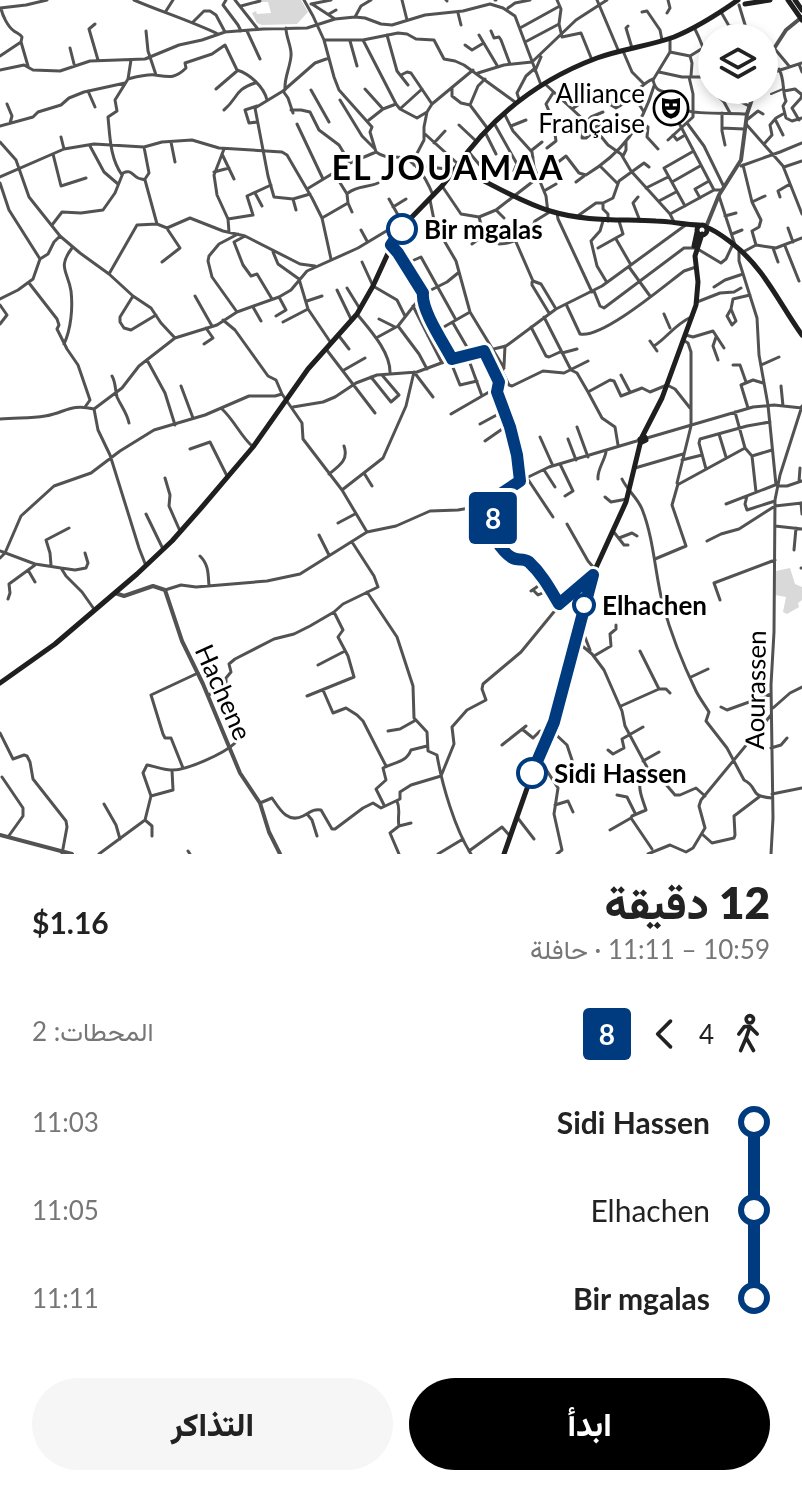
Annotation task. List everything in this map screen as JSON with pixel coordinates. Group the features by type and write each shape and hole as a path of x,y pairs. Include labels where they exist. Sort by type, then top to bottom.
{"main road":[{"path":"0,683 55,644 146,566 227,478 253,447 284,396 359,312 391,245 402,229 457,170 476,141 517,100 592,60 670,38 743,2 770,0"},
{"path":"788,0 801,18"},
{"path":"457,170 548,211 576,218 682,224 723,236 768,282 802,335"},
{"path":"504,854 538,757 550,732 593,575 627,499 643,439 667,385 697,302 695,247 702,229"}],"street":[{"path":"28,67 20,34 12,29 0,8 47,0"},
{"path":"134,0 218,34"},
{"path":"166,11 173,0"},
{"path":"226,0 223,5 241,31"},
{"path":"235,0 258,29"},
{"path":"307,3 331,0"},
{"path":"356,0 361,6"},
{"path":"355,17 361,6 371,0"},
{"path":"402,0 407,20"},
{"path":"496,0 499,6"},
{"path":"506,10 515,3 530,0"},
{"path":"557,0 562,34 565,37 581,33 592,60"},
{"path":"478,73 510,64 532,62 581,16 598,2 607,0"},
{"path":"667,13 670,8 668,0"},
{"path":"241,6 260,1"},
{"path":"598,2 632,72 645,83 675,96 684,108 694,113 722,112 746,118 758,111 763,114"},
{"path":"743,2 745,24"},
{"path":"307,3 335,19"},
{"path":"307,3 324,40 334,77 342,94 372,127 370,132 376,151"},
{"path":"293,407 328,400 371,377 427,369 505,346 549,313 607,282 682,224 631,171 623,157 543,84 534,70 513,14 515,3"},
{"path":"0,70 22,65 33,70 57,71 98,60 131,60 150,57 225,32 318,26 335,19 355,17 384,25 485,5 499,6 513,14"},
{"path":"520,28 560,6"},
{"path":"329,14 336,10"},
{"path":"723,10 728,24"},
{"path":"192,23 202,13 210,11 216,15 225,32"},
{"path":"642,12 647,11 660,30 662,40"},
{"path":"457,12 461,25"},
{"path":"238,25 249,17"},
{"path":"778,42 788,27 801,18"},
{"path":"252,23 248,31 260,59"},
{"path":"95,24 89,29 98,60"},
{"path":"525,42 559,24"},
{"path":"628,26 626,30 632,48"},
{"path":"694,27 698,36"},
{"path":"286,28 291,52 284,91 292,112 307,110 319,130 339,145 350,163"},
{"path":"146,31 156,75"},
{"path":"491,31 494,38 501,40 510,64"},
{"path":"324,40 350,41 407,34 416,39 434,40 443,58 473,70 517,100"},
{"path":"387,35 397,71 408,85"},
{"path":"479,35 498,67"},
{"path":"606,93 615,108 653,79 670,52 670,38"},
{"path":"363,40 400,109 417,118 427,112"},
{"path":"350,41 357,66"},
{"path":"0,56 21,42"},
{"path":"465,45 472,50 484,43"},
{"path":"128,79 156,75 165,78 181,73 186,68 185,63 212,54 224,45 237,70 265,91 267,100"},
{"path":"70,48 74,65"},
{"path":"670,52 690,56 698,51"},
{"path":"517,100 517,93 526,76 534,70 544,52"},
{"path":"778,53 789,66"},
{"path":"668,140 693,118 690,56"},
{"path":"257,122 249,123 245,110 284,91 315,63 329,58"},
{"path":"122,175 109,144 108,117 117,111 115,100 128,79 131,60"},
{"path":"800,119 788,120 785,114 783,105 786,100 779,69 800,64 802,72"},
{"path":"216,89 237,70"},
{"path":"413,164 421,147 427,112 432,104 473,70"},
{"path":"659,72 698,76"},
{"path":"401,75 411,73 432,104"},
{"path":"470,105 478,86 485,79"},
{"path":"576,182 613,156 626,141 645,113 654,88 653,79"},
{"path":"0,126 33,117 41,110 61,105 69,98 88,91 125,83"},
{"path":"224,110 241,88 255,83"},
{"path":"452,88 452,96"},
{"path":"365,89 383,109"},
{"path":"400,109 422,89"},
{"path":"778,92 795,89 802,96 792,108 800,119"},
{"path":"311,90 329,122"},
{"path":"88,91 95,107"},
{"path":"547,148 556,142 553,121 546,104 553,91"},
{"path":"633,95 645,113"},
{"path":"442,96 452,96 470,105 496,154"},
{"path":"572,109 578,105 580,97"},
{"path":"340,100 362,136 376,151 385,158 405,158 428,185 435,225 456,261 470,312 511,386 545,371 564,373 588,361"},
{"path":"7,104 12,116 10,124"},
{"path":"368,121 383,109 396,104"},
{"path":"724,104 730,113"},
{"path":"745,104 749,106 741,164 752,202 761,220 759,227 752,231 756,245"},
{"path":"257,106 257,122 275,198 293,199 350,163 376,151"},
{"path":"603,112 585,122 582,138 606,123"},
{"path":"722,112 725,145"},
{"path":"497,241 507,244 531,231 535,221 548,211 531,150 510,126 504,113"},
{"path":"315,120 325,114"},
{"path":"764,144 772,135 770,126 785,114"},
{"path":"746,118 784,167 802,214"},
{"path":"775,119 783,135"},
{"path":"510,126 526,120"},
{"path":"670,124 677,121 714,190"},
{"path":"640,122 648,127 647,137 658,149"},
{"path":"494,123 517,165 533,157"},
{"name":"Aourassen","path":"687,123 704,146 722,191 725,216 738,248 757,318 777,474 771,694 771,854"},
{"path":"297,124 323,179"},
{"path":"459,125 476,141"},
{"path":"722,128 744,129"},
{"path":"434,143 445,131"},
{"path":"424,134 457,170"},
{"path":"673,135 677,140 685,135"},
{"path":"61,137 64,149"},
{"path":"0,177 64,149 90,144 144,147 196,140 223,152 286,153 322,218 337,264"},
{"path":"171,141 175,162"},
{"path":"623,157 626,141"},
{"path":"0,142 12,154 29,197 60,236 147,304 175,338"},
{"path":"531,150 542,142"},
{"path":"702,229 722,191 741,164 802,143"},
{"path":"90,144 104,172 118,184"},
{"path":"144,147 149,173 145,179 157,224"},
{"path":"468,151 483,169"},
{"path":"685,206 664,168 693,151"},
{"path":"223,152 234,179"},
{"path":"223,152 214,172 217,195 228,219 229,232"},
{"path":"53,154 62,186 86,178"},
{"path":"444,184 461,214 479,217 496,210 566,156 584,176"},
{"path":"784,167 802,161"},
{"path":"576,218 596,203 613,198 618,183 631,171 644,163 649,167"},
{"path":"413,164 457,170"},
{"path":"600,166 618,183"},
{"path":"672,182 701,166"},
{"path":"214,172 229,168"},
{"path":"52,225 62,212 103,210 115,193 122,175 128,171 145,179"},
{"path":"334,173 347,194 352,212"},
{"path":"646,188 668,176"},
{"path":"700,198 695,189 709,181"},
{"path":"0,183 9,210 40,259"},
{"path":"347,194 361,186 378,183"},
{"path":"544,191 556,184"},
{"path":"780,197 778,191 790,184"},
{"path":"228,219 253,215 247,197 271,185"},
{"path":"670,214 714,190 722,191"},
{"path":"659,201 677,191"},
{"path":"255,193 262,206"},
{"path":"752,202 765,196"},
{"path":"638,197 633,203 640,221"},
{"path":"293,199 296,210"},
{"path":"389,199 402,222"},
{"path":"393,207 406,199"},
{"path":"322,218 348,203"},
{"path":"603,203 603,209 608,214 606,221 591,241 597,266 607,282"},
{"path":"496,210 504,218"},
{"path":"557,213 603,308 684,248 695,247 720,263 738,248 756,245 773,248 802,238"},
{"path":"725,216 736,213"},
{"path":"0,419 42,417 64,409 94,409 116,393 133,372 175,338 212,326 237,312 279,297 291,290 307,271 416,214"},
{"path":"472,244 485,237 479,217"},
{"path":"167,228 190,218 245,236 300,264 316,266"},
{"path":"598,248 624,233 619,221"},
{"path":"109,274 136,225 157,224 167,228 180,248 162,262"},
{"path":"788,228 793,242"},
{"path":"361,230 367,242"},
{"path":"732,234 742,230"},
{"path":"237,312 212,277 208,261 219,244 238,234"},
{"path":"0,299 29,283 40,259 48,254 60,236"},
{"path":"245,236 234,242 243,265 251,276 257,274 273,299"},
{"path":"616,239 650,296"},
{"path":"515,240 532,285 549,313"},
{"path":"391,245 422,295 461,386 477,381"},
{"path":"785,246 799,281"},
{"path":"64,344 71,314 71,290 64,261 73,247"},
{"path":"773,248 778,262"},
{"path":"273,250 278,264 299,279 308,309 331,343"},
{"path":"405,264 421,257 439,286 469,355 482,396"},
{"path":"362,262 373,286 397,300 405,316"},
{"path":"566,304 583,335 610,326 684,271 694,267"},
{"path":"376,338 396,327 422,295 458,273"},
{"path":"714,287 744,274"},
{"path":"533,281 541,284 556,309"},
{"path":"29,283 57,319 58,331 78,365 90,400 85,407"},
{"path":"347,288 389,361 390,373"},
{"path":"697,302 741,288"},
{"path":"337,290 351,321"},
{"path":"734,292 737,298"},
{"path":"731,309 732,300 751,295"},
{"path":"133,296 120,317 124,328 131,330 156,315"},
{"path":"195,296 212,326"},
{"path":"306,302 322,296"},
{"path":"279,297 290,319"},
{"path":"0,305 7,315 0,324"},
{"path":"252,306 261,321"},
{"path":"413,306 442,363"},
{"path":"283,322 308,309"},
{"path":"276,316 285,311"},
{"path":"630,311 635,319"},
{"path":"428,336 470,312"},
{"path":"664,314 671,329"},
{"path":"544,317 571,370 577,373 602,418 615,427 618,446"},
{"path":"654,346 671,329 692,317"},
{"path":"379,319 396,327 419,354 427,369"},
{"path":"223,320 235,330 268,376 276,380 303,425 303,439 342,490 367,532"},
{"path":"531,327 546,356 577,349"},
{"path":"204,344 213,338 206,328"},
{"path":"684,337 711,331 724,348"},
{"path":"339,336 349,349"},
{"path":"717,336 713,345 718,360"},
{"path":"655,559 686,546 672,505 691,426 691,352 684,337"},
{"path":"650,341 657,351"},
{"path":"505,346 498,395 517,455 520,481"},
{"path":"326,349 375,413"},
{"path":"484,351 498,385"},
{"path":"761,365 779,357"},
{"path":"343,371 365,358"},
{"path":"147,360 165,393 175,425"},
{"path":"733,365 739,364 746,382"},
{"path":"414,372 433,397"},
{"path":"342,490 385,455 406,406 414,372"},
{"path":"371,377 391,402 399,395 382,374"},
{"path":"621,375 630,393"},
{"path":"112,376 129,423"},
{"path":"748,408 741,387 754,379 764,383"},
{"path":"588,392 610,380 614,381 620,396 642,388 651,392 667,385 675,389 690,408"},
{"path":"451,414 498,385"},
{"path":"181,386 193,418"},
{"path":"781,386 783,406"},
{"path":"0,558 21,516 50,489 91,473 154,430 222,409 249,396 284,396"},
{"path":"115,593 124,596 157,585 165,590 181,585 209,586 289,577 306,571 367,532 396,526 430,511 455,511 495,500 520,481 553,466 748,408 768,405 802,407 777,474"},
{"path":"94,409 101,438 111,457 146,566"},
{"path":"222,409 253,447"},
{"path":"480,424 504,411"},
{"path":"735,412 745,448 752,456 756,492"},
{"path":"706,469 700,439 770,422"},
{"path":"485,441 509,425"},
{"path":"577,427 588,457"},
{"path":"719,434 727,458"},
{"path":"540,437 553,466"},
{"path":"568,439 576,460"},
{"path":"190,449 211,443 227,478"},
{"path":"329,474 343,463 346,455 344,446"},
{"path":"678,484 745,448"},
{"path":"752,456 772,450"},
{"path":"598,479 606,451"},
{"path":"635,468 683,454"},
{"path":"682,460 702,455"},
{"path":"560,464 573,490 565,496"},
{"path":"726,504 756,492 801,482 800,468"},
{"path":"544,470 555,487"},
{"path":"364,473 372,486"},
{"path":"165,478 170,495 169,506 180,531"},
{"path":"527,478 553,517"},
{"path":"622,479 643,511 665,612 698,695 709,712 706,721 725,745 744,780 759,797"},
{"path":"747,496 747,510 775,503 802,503 802,514"},
{"path":"605,497 610,502 627,499"},
{"path":"495,500 500,513 493,518 495,524 490,532 509,557 526,560 545,581 559,604"},
{"path":"707,541 739,529 775,503"},
{"path":"146,514 163,549"},
{"path":"338,523 355,514"},
{"path":"567,524 588,561 596,567"},
{"path":"775,526 802,529"},
{"path":"51,566 46,540 69,528"},
{"path":"794,550 796,528"},
{"path":"613,531 624,545 628,545"},
{"path":"619,538 632,533 637,536"},
{"path":"319,535 329,555"},
{"path":"208,695 226,688 226,678 231,672 229,664 235,659 274,639 294,634 343,604 375,589 378,584 352,541"},
{"path":"644,553 652,551"},
{"path":"2,552 35,564 75,570 86,568 85,553"},
{"path":"200,556 206,563 209,586"},
{"path":"720,600 714,583 775,560"},
{"path":"8,599 9,584 35,564"},
{"path":"61,568 95,610"},
{"path":"28,570 35,582"},
{"path":"260,803 272,798 281,812 296,818 314,809 321,810 334,829 369,805 375,803 379,808 397,801 405,788 441,776 454,744 453,725 467,710 486,700 483,684 521,652 559,604 593,575"},
{"path":"545,581 532,590 538,595 550,590"},
{"name":"Hachene","path":"165,590 179,634 229,749 240,773 260,803 280,854"},
{"path":"367,592 397,637 413,686 413,712 427,732 429,751 437,755 441,776 470,852 502,827"},
{"path":"307,696 354,677 338,635 343,630 334,612"},
{"path":"579,624 609,680 621,706 625,726 648,769 657,774 675,795 697,788 705,796"},
{"path":"593,655 611,646 610,634 616,625"},
{"path":"575,640 593,655"},
{"path":"318,665 345,651"},
{"path":"640,651 659,689"},
{"path":"691,677 708,669"},
{"path":"183,768 171,738 165,738 163,734 151,695 198,673"},
{"path":"648,854 670,845 689,851 705,828 699,804 771,712 790,693 802,687"},
{"path":"621,706 659,689 670,693"},
{"path":"323,690 333,713 346,708 361,719 386,766"},
{"path":"721,707 727,710 771,694"},
{"path":"404,707 414,703"},
{"path":"388,731 403,728 416,720"},
{"path":"502,745 524,727 533,738 540,731 550,732 567,745 572,760"},
{"path":"608,750 613,754 622,750 622,739 643,727"},
{"path":"99,854 145,820 151,796 143,773 145,767 149,764 161,769 183,768 229,749 239,732"},
{"path":"0,733 13,759 27,756 33,779 66,821 62,853"},
{"path":"771,748 781,745 787,738"},
{"path":"386,766 404,760 411,750 427,746"},
{"path":"643,761 659,752"},
{"path":"538,757 558,788 556,824 562,850 557,854"},
{"path":"384,806 376,788 386,780 383,769 386,766"},
{"path":"610,830 646,810 639,791 648,769"},
{"path":"151,796 173,790 172,770"},
{"path":"2,777 23,808 23,816 8,837"},
{"path":"702,834 712,843 734,838 734,816 759,797 802,788"},
{"path":"617,795 627,797 636,814"},
{"path":"397,801 399,826"},
{"path":"555,805 568,801 573,812"},
{"path":"104,804 114,820 120,839"},
{"path":"307,814 317,836"},
{"path":"517,817 534,839"},
{"path":"631,818 653,851"},
{"path":"145,820 152,826 152,836"},
{"path":"498,821 510,837"},
{"path":"399,854 389,834 399,826 411,823"},
{"path":"0,835 72,854"},
{"path":"438,854 463,839"}],"shaded area":[{"path":"261,0 301,0 308,12 297,24 262,25 257,23 252,13 271,13 268,2"},
{"path":"790,568 795,584 802,587 802,600 798,603 799,607 787,614 783,612 786,597 775,595 776,571"}],"bus line":[{"name":"8","path":"402,229 391,245 423,293 428,313 452,359 484,351 499,382 497,392 510,427 520,481 499,495 496,502 500,513 493,518 495,524 490,532 509,557 528,561 546,580 559,604 593,575 554,722 532,773"}],"place":[{"name":"Alliance Française","path":"671,108"},
{"name":"Bir mgalas","path":"402,229"},
{"name":"Elhachen","path":"584,605"},
{"name":"Sidi Hassen","path":"532,773"}],"district":[{"name":"EL JOUAMAA","path":"448,166"}]}
